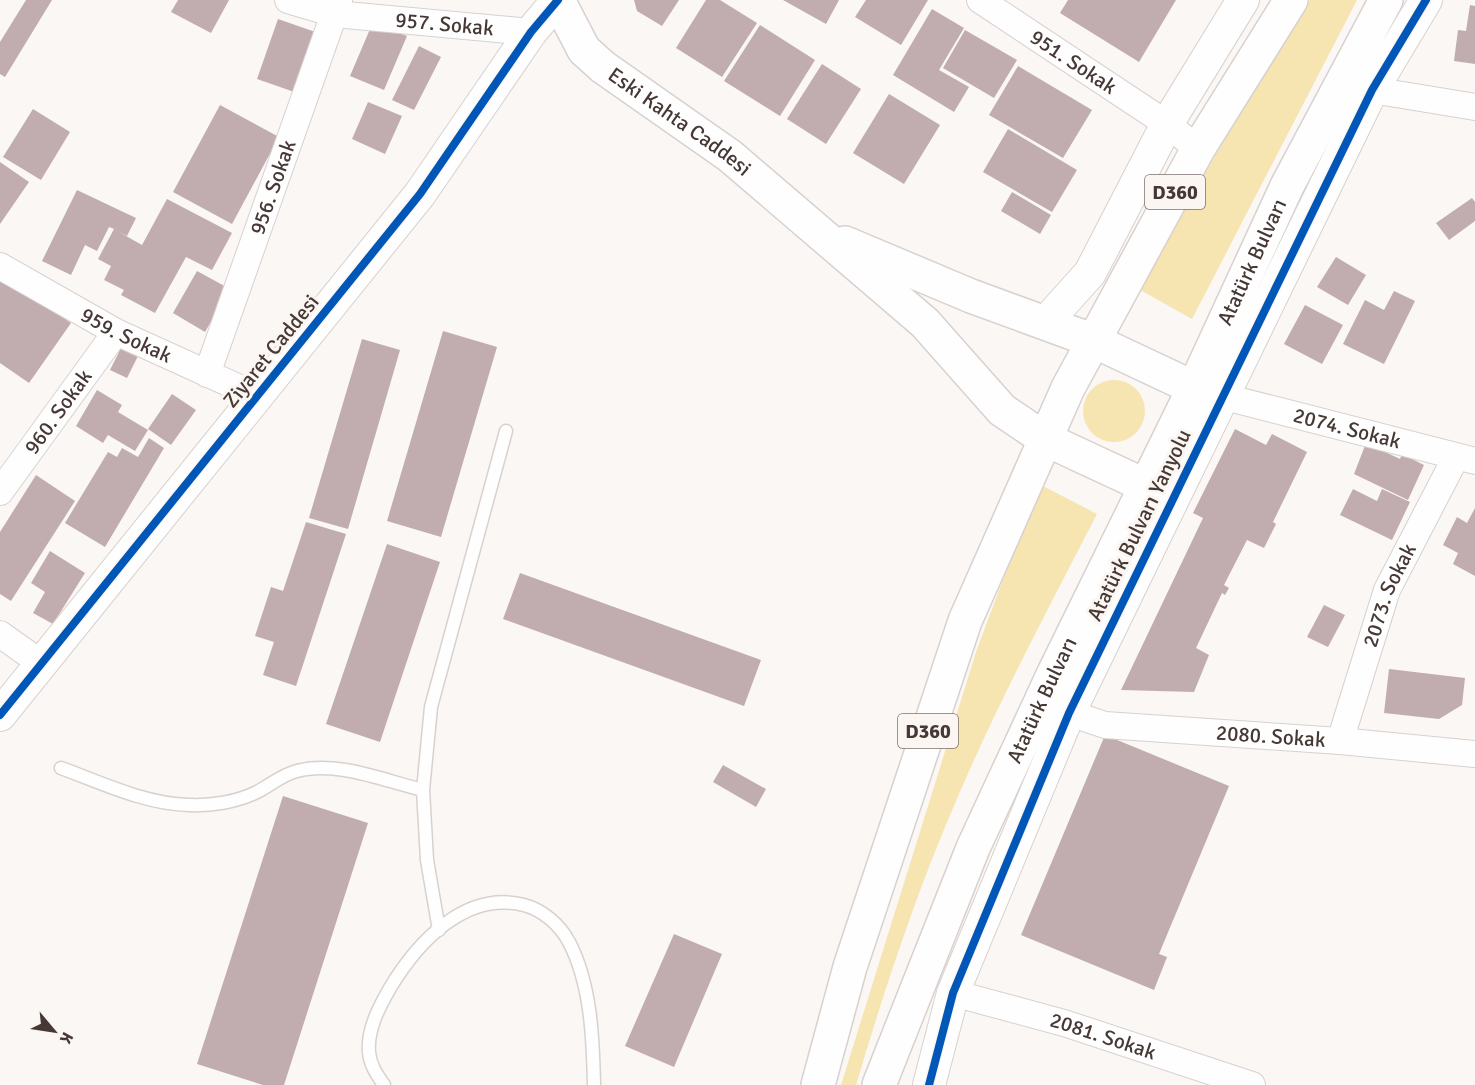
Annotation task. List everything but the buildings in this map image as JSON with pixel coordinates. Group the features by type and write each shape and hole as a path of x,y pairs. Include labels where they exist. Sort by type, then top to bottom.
{"main road":[{"name":"Eski Kahta Caddesi","path":"558,0 584,50 603,67 730,156 925,324 1002,410 1045,439 1146,486"},
{"name":"D360","path":"818,1085 850,967 965,621 1045,439 1094,341 1198,149 1291,0"},
{"name":"Atatürk Bulvarı","path":"879,1085 973,848 1053,675 1146,486 1207,392 1287,186 1386,0"},
{"path":"816,231 1094,341 1207,392"}],"street":[{"name":"957. Sokak","path":"288,0 531,32"},
{"name":"Ziyaret Caddesi","path":"0,715 420,194 531,32 558,0"},
{"name":"951. Sokak","path":"980,0 1167,124 1198,149"},
{"path":"1045,323 1090,273 1167,124 1243,0"},
{"name":"Atatürk Bulvarı Yanyolu","path":"929,1085 953,993 1069,713 1207,392 1372,90 1426,0"},
{"name":"956. Sokak","path":"207,374 337,7"},
{"path":"1349,66 1372,90 1475,107"},
{"name":"959. Sokak","path":"0,266 116,332 257,396"},
{"name":"960. Sokak","path":"0,492 116,332"},
{"name":"2074. Sokak","path":"1207,392 1465,459"},
{"name":"2073. Sokak","path":"1340,741 1387,591 1465,459"},
{"path":"0,634 42,664"},
{"name":"2080. Sokak","path":"1069,713 1105,725 1340,741 1475,754"},
{"name":"2081. Sokak","path":"953,993 1064,1023 1252,1085"}],"lane":[{"path":"439,930 427,860 423,790 431,707 506,431"},
{"path":"61,768 140,796 190,805 236,799 258,792 284,775 312,768 340,770 423,790"},
{"path":"384,1085 377,1076 370,1058 372,1027 400,972 439,930 462,913 478,905 496,902 531,907 559,927 569,942 584,987 591,1022 594,1085"}],"shaded area":[{"path":"1310,0 1357,0 1192,319 1135,287"},
{"path":"1108,380 1120,380 1136,389 1143,399 1145,411 1143,423 1136,433 1120,442 1108,442 1097,437 1088,428 1083,417 1083,405 1088,394 1097,385"},
{"path":"1039,484 1097,514 1002,701 950,815 899,949 856,1085 841,1085 977,649"}],"cycle path":[{"path":"0,715 420,194 531,32 558,0"},
{"path":"929,1085 953,993 1069,713 1372,90 1426,0"}]}
